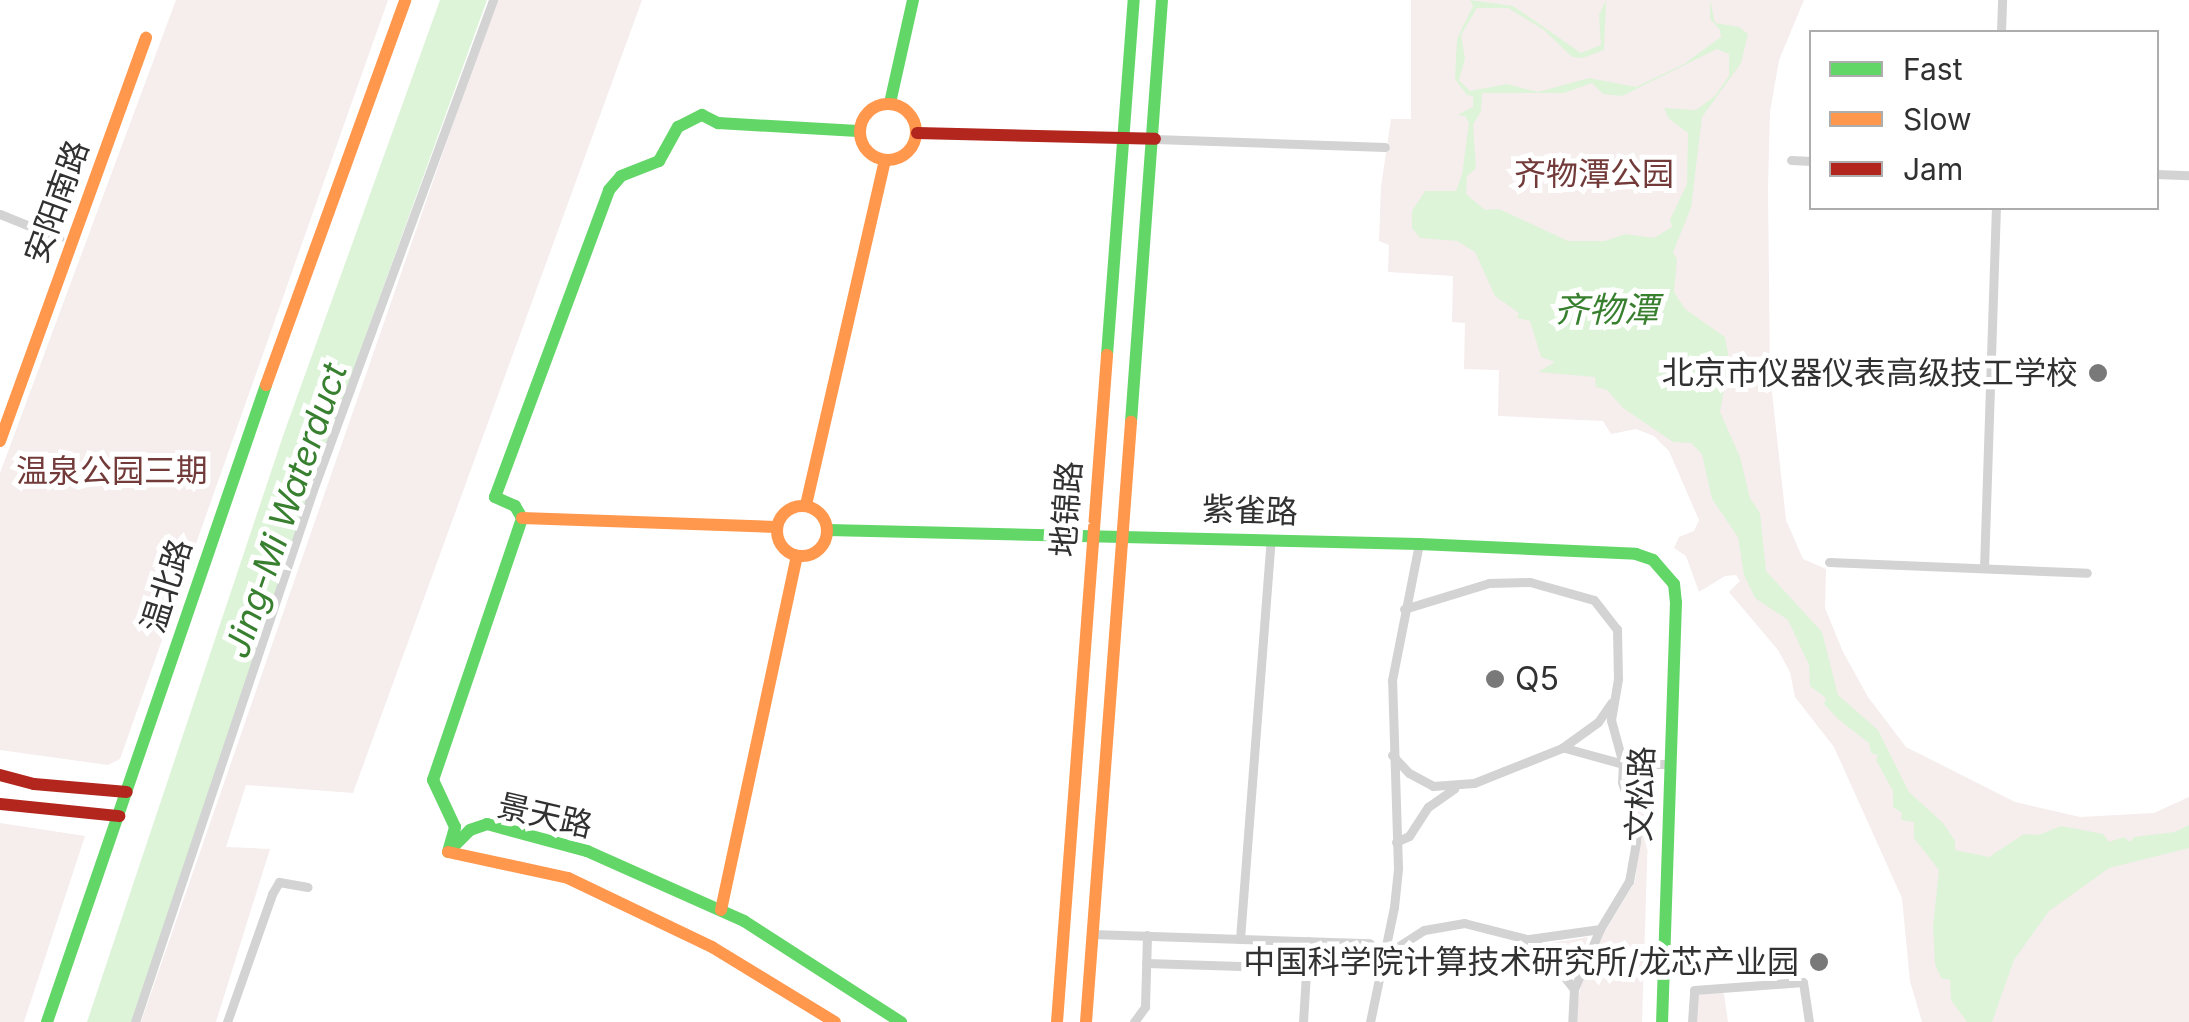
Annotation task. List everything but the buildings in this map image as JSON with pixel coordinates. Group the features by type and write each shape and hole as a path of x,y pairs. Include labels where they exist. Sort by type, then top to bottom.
{"street":[{"name":"温北路","path":"47,1022 238,458 404,0"},
{"path":"135,1022 313,490 493,0"},
{"path":"890,103 913,0"},
{"name":"地锦路","path":"1057,1022 1134,0"},
{"name":"地锦路","path":"1086,1022 1121,535 1155,139 1162,0"},
{"path":"2001,30 2002,0"},
{"name":"安阳南路","path":"0,442 146,38"},
{"path":"806,506 886,161 912,146 917,133 914,120 904,109 890,103 864,116 858,130 863,144 886,161"},
{"path":"448,852 455,827 433,780 522,518 515,506 495,497 609,190 621,176 659,162 678,128 702,115 718,123 858,130"},
{"path":"917,133 1385,147"},
{"path":"1791,160 1809,161"},
{"path":"2159,174 2189,175"},
{"path":"1984,568 1996,210"},
{"path":"0,214 59,238"},
{"path":"806,506 821,514 828,530 819,550 796,556 779,542 777,527 784,513 806,506"},
{"path":"522,518 777,527"},
{"name":"紫雀路","path":"828,530 1093,534 1636,554 1665,570"},
{"path":"1240,939 1271,540"},
{"path":"1370,1022 1394,907 1392,680 1419,544"},
{"path":"721,910 796,556"},
{"path":"1829,562 2086,572"},
{"name":"文松路","path":"1662,1022 1676,602 1674,584 1665,570"},
{"path":"1404,609 1488,582 1550,585 1594,600 1617,630 1614,742 1623,764 1622,782 1638,827 1629,881 1600,929 1574,989 1572,1022"},
{"path":"1396,842 1409,836 1428,807 1460,786 1562,748 1598,722 1614,699"},
{"path":"1562,748 1592,752 1623,764 1669,764"},
{"path":"1392,756 1420,781 1433,786 1460,786"},
{"path":"0,775 34,784 127,792"},
{"path":"0,804 119,816"},
{"name":"景天路","path":"448,852 470,830 487,824 588,852 721,910 901,1022"},
{"name":"景天路","path":"448,852 568,878 712,948 835,1022"},
{"path":"227,1022 279,882 308,887"},
{"path":"1384,955 1424,930 1456,923 1527,939 1600,929"},
{"path":"1092,934 1370,943"},
{"path":"1134,1022 1145,1007 1148,936"},
{"path":"1527,939 1550,955 1574,989"},
{"path":"1304,1022 1308,941"},
{"path":"1146,963 1306,968"},
{"path":"1692,1022 1694,990 1803,982 1809,1022"}],"green space":[{"name":"温泉公园三期","path":"176,0 388,0 120,759 108,765 0,750 0,473"},
{"path":"496,0 642,0 353,793 246,785 226,847 270,849 216,1022 141,1022"},
{"name":"齐物潭公园","path":"1411,0 1804,0 1779,60 1770,112 1770,374 1786,520 1803,559 1826,569 1825,608 1843,652 1868,697 1906,747 2015,802 2080,817 2154,813 2189,797 2189,1022 1922,1022 1910,981 1902,898 1834,747 1795,697 1790,672 1778,650 1729,592 1740,581 1736,575 1725,576 1699,592 1686,556 1674,548 1679,537 1694,531 1699,520 1669,451 1654,436 1636,429 1611,434 1603,421 1498,416 1499,370 1464,369 1465,323 1452,322 1453,276 1388,272 1389,245 1379,241 1381,187 1391,119 1411,119"},
{"path":"1628,771 1650,772 1642,1022 1575,1022 1581,984 1603,935 1635,882 1642,826 1627,777"},
{"path":"0,823 85,836 24,1022 0,1022"},
{"path":"1588,937 1576,972 1568,974 1551,952 1551,943"},
{"path":"1697,994 1724,994 1728,1022 1697,1022"}],"water":[{"name":"Jing-Mi Waterduct","path":"440,0 487,0 309,493 132,1022 87,1022 284,433"},
{"name":"齐物潭","path":"1470,0 1513,6 1581,53 1601,45 1599,15 1606,0 1604,50 1582,58 1572,57 1544,30 1508,8 1477,8 1461,35 1465,59 1459,80 1470,91 1507,84 1538,92 1589,78 1636,87 1684,64 1721,37 1710,19 1710,0 1715,23 1739,27 1748,34 1741,63 1702,117 1691,208 1673,252 1677,259 1674,292 1685,309 1725,337 1729,359 1720,412 1740,457 1750,498 1760,513 1766,571 1822,632 1838,695 1878,730 1909,792 1943,823 1955,841 1955,850 1989,857 2024,834 2039,835 2061,826 2103,834 2109,842 2124,837 2130,842 2134,837 2175,832 2189,825 2189,848 2109,868 2049,911 2014,960 1992,1022 1967,1022 1951,1000 1950,980 1941,978 1935,964 1933,926 1939,870 1914,838 1914,822 1901,820 1902,813 1893,807 1893,791 1876,760 1878,755 1871,753 1869,743 1838,719 1824,704 1826,698 1810,686 1809,665 1788,620 1755,598 1744,575 1738,537 1712,499 1702,454 1691,443 1673,442 1623,408 1607,390 1596,387 1595,377 1538,372 1555,362 1541,357 1530,321 1517,318 1519,313 1495,296 1475,252 1457,241 1420,238 1412,228 1412,211 1425,191 1456,191 1462,175 1469,123 1465,116 1458,115 1473,107 1473,96 1467,95 1455,79 1457,39 1473,6","holes":["1717,49 1729,54 1729,76 1715,96 1696,110 1664,108 1669,119 1688,133 1687,184 1670,220 1672,227 1654,238 1625,234 1605,241 1568,241 1499,209 1485,210 1466,194 1467,176 1476,168 1473,125 1481,111 1482,93 1564,93 1592,83 1603,94 1622,96"]}],"traffic: fast":[{"path":"890,103 913,0"},
{"path":"1107,355 1134,0"},
{"path":"1131,422 1162,0"},
{"path":"448,852 455,827 433,780 522,518 515,506 495,497 609,190 621,176 659,161 678,127 702,115 718,123 858,131"},
{"path":"47,1022 266,385"},
{"path":"828,530 1419,544 1636,554 1653,560 1674,584 1676,602 1662,1022"},
{"path":"450,850 470,830 487,824 587,851 744,921 901,1022"}],"traffic: slow":[{"path":"266,385 405,0"},
{"path":"0,441 146,38"},
{"path":"888,104 908,112 916,132 908,152 888,160 868,152 860,132 868,112 888,104"},
{"path":"806,505 885,161"},
{"path":"1057,1022 1107,355"},
{"path":"1086,1022 1131,422"},
{"path":"802,506 820,513 827,531 820,549 802,556 784,549 777,531 784,513 802,506"},
{"path":"522,518 777,527"},
{"path":"721,910 797,556"},
{"path":"448,852 568,878 712,947 835,1022"}],"traffic: jam":[{"path":"917,133 1155,139"},
{"path":"0,775 34,784 127,792"},
{"path":"0,804 119,816"}],"place":[{"name":"北京市仪器仪表高级技工学校","path":"2098,373"},
{"name":"Q5","path":"1495,679"},
{"name":"中国科学院计算技术研究所/龙芯产业园","path":"1819,962"}]}
